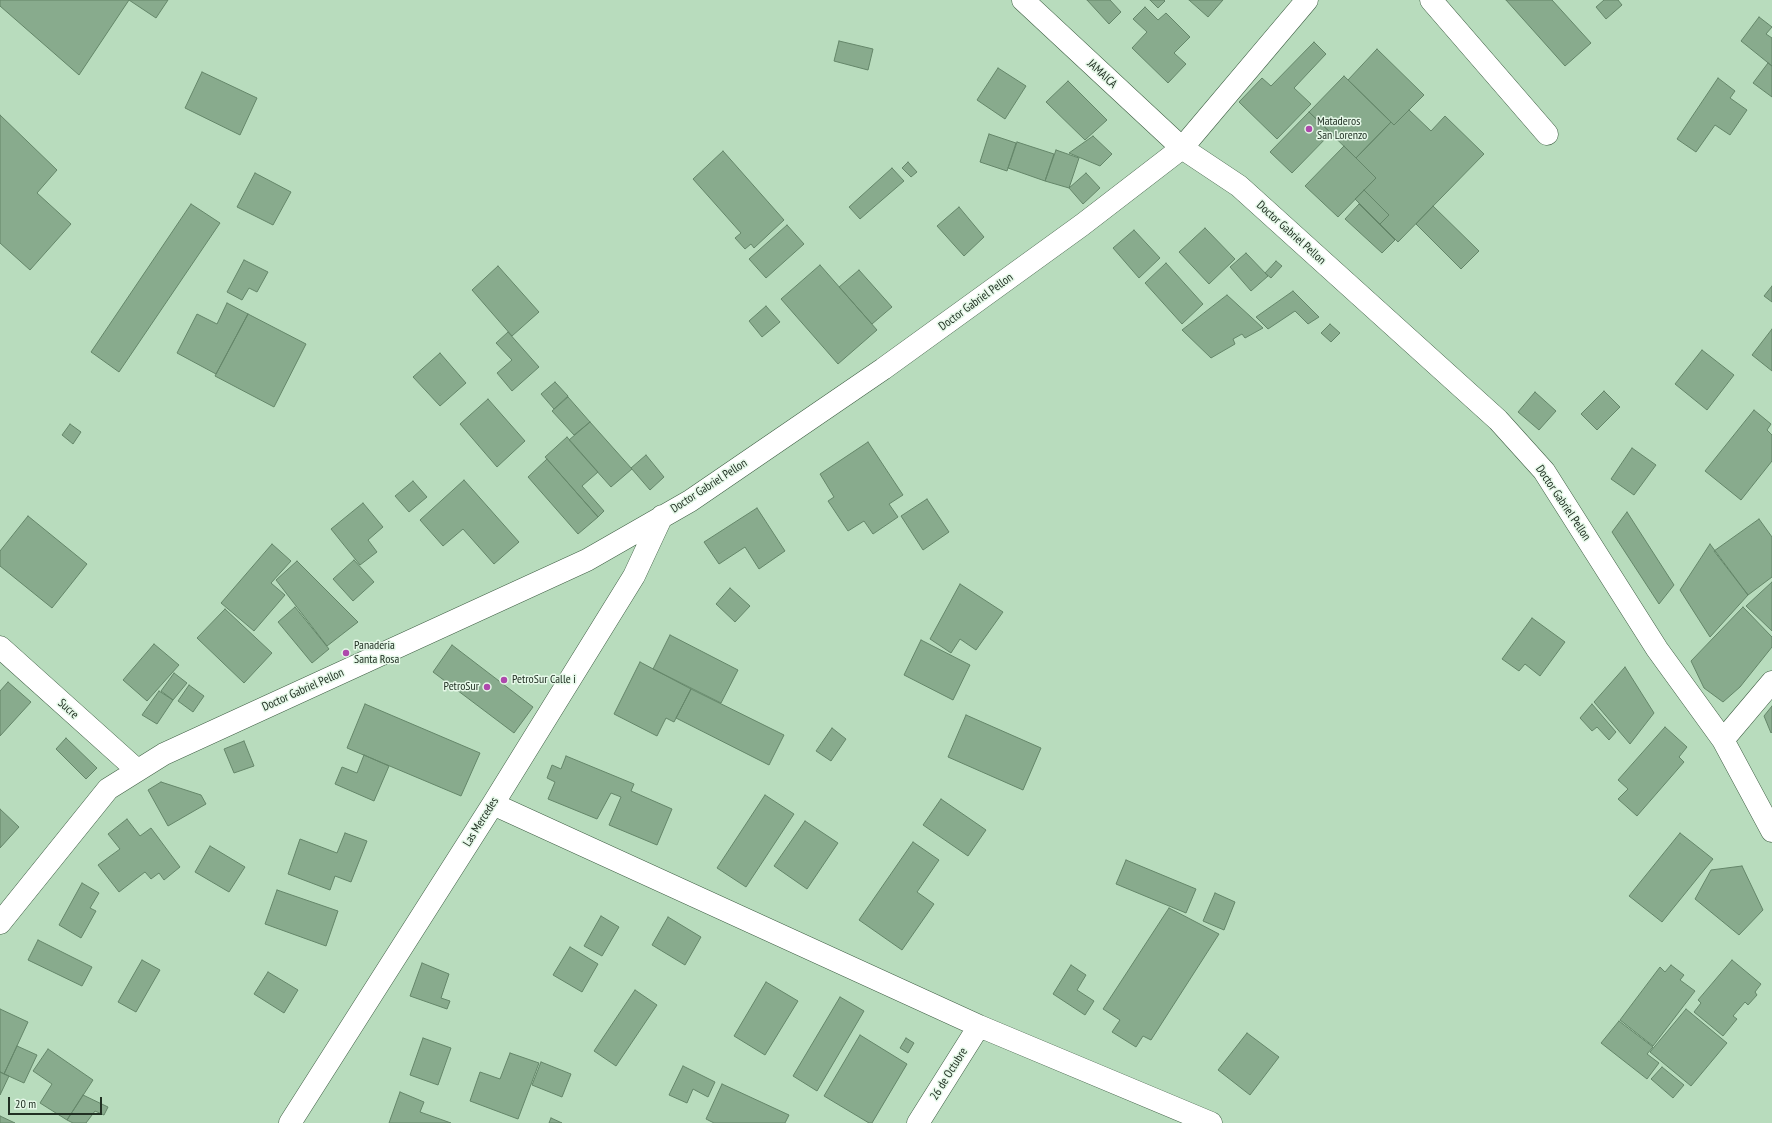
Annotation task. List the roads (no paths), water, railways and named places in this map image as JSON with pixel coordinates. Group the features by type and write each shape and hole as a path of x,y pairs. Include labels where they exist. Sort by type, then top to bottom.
{"street":[{"name":"JAMAICA","path":"1023,0 1182,148"},
{"path":"1182,148 1307,0"},
{"path":"1431,0 1547,134"},
{"name":"Doctor Gabriel Pellon","path":"0,923 108,789 164,754 588,560 690,501 883,369 1082,225 1182,148 1239,186 1498,420 1544,471 1657,649 1722,740 1772,831"},
{"name":"Las Mercedes","path":"290,1123 493,804 634,576 662,516"},
{"name":"Sucre","path":"0,647 137,770"},
{"path":"1722,740 1772,682"},
{"path":"493,804 979,1026 1211,1123"},
{"name":"26 de Octubre","path":"918,1123 979,1026"}],"place":[{"name":"Mataderos San Lorenzo","path":"1309,129"},
{"name":"Panaderia Santa Rosa","path":"346,653"},
{"name":"PetroSur Calle i","path":"504,680"},
{"name":"PetroSur","path":"487,687"}]}
